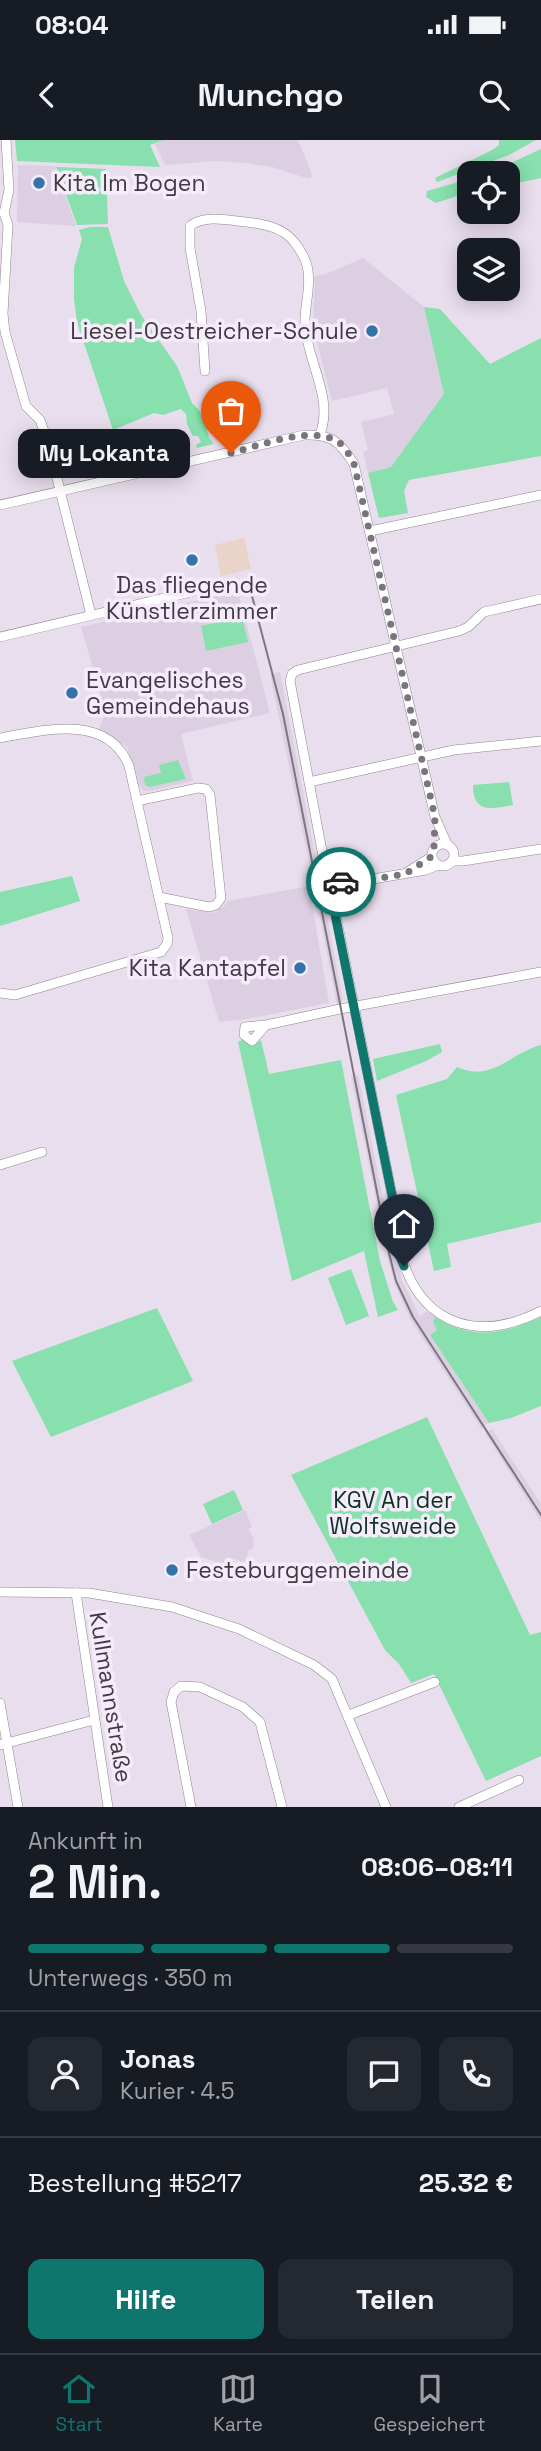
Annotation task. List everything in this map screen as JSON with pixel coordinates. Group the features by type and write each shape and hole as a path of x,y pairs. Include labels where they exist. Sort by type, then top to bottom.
{"street":[{"path":"6,140 9,190 2,213 8,225 3,314 5,332 26,406 40,420 48,442 90,615"},
{"path":"205,371 201,311 190,247 190,226 204,220 230,220 256,223 280,230 293,240 304,257 309,273 305,324 326,412 320,434"},
{"path":"0,505 304,435 320,434 342,445 354,464 435,817 451,852 447,865 355,882 341,881 333,888 331,895 394,1205 395,1245 416,1291 432,1308 452,1320 474,1326 493,1327 512,1324 541,1311"},
{"path":"370,531 541,495"},
{"path":"0,637 220,585"},
{"path":"333,888 326,872 290,681 292,674 298,670 459,631 484,612 541,599"},
{"path":"0,738 71,728 83,729 112,742 126,758 169,938 162,952 15,995 0,993"},
{"path":"309,782 454,750 541,741"},
{"path":"137,801 198,788 206,789 210,795 221,898 216,905 209,907 159,897"},
{"path":"435,817 433,852 438,865"},
{"path":"405,874 433,852 451,852 481,858 541,849"},
{"path":"334,905 340,893 355,882"},
{"path":"267,1025 353,1006 541,972"},
{"path":"0,1165 42,1152"},
{"path":"0,1592 76,1592 172,1607 248,1633 314,1665 332,1679 386,1807"},
{"name":"Kullmannstraße","path":"76,1592 108,1807"},
{"path":"349,1715 435,1682"},
{"path":"191,1807 172,1702 174,1692 181,1686 200,1688 243,1707 260,1722 282,1807"},
{"path":"0,1703 3,1744 18,1807"},
{"path":"3,1744 94,1720"},
{"path":"459,1807 519,1780"}],"shaded area":[{"path":"164,140 298,140 312,174 311,178 306,178 272,167 216,161 165,165 155,144"},
{"name":"Kita Im Bogen","path":"18,165 55,166 76,226 17,222"},
{"name":"Liesel-Oestreicher-Schule","path":"363,258 424,307 445,394 391,467 368,473 363,452 368,450 361,422 394,414 387,388 332,401 313,326 315,276"},
{"path":"244,538 251,569 221,576 215,545"},
{"path":"238,591 270,713 181,734 193,781 143,791 127,747 99,728 106,713 81,627"},
{"path":"280,672 319,876 312,877 270,674"},
{"path":"320,881 343,1000 337,1005 313,882"},
{"path":"309,886 329,1003 219,1022 186,909 213,913 228,901"},
{"path":"358,1075 402,1280 420,1317 426,1311 435,1317 433,1322 438,1330 430,1335 489,1423 481,1428 410,1319 396,1287 351,1076"},
{"path":"492,1429 541,1504 541,1522 485,1433"},
{"path":"245,1510 252,1527 248,1529 254,1539 253,1550 249,1549 245,1562 226,1557 224,1564 201,1557 189,1535"}],"green space":[{"path":"15,140 164,140 150,145 160,167 17,161"},
{"path":"499,140 536,140 493,161 470,161 499,145"},
{"path":"541,149 541,178 520,182 520,161 515,161"},
{"path":"56,167 106,169 108,224 77,225"},
{"path":"457,167 457,174 437,182 435,178"},
{"path":"457,182 457,196 436,203 426,197 427,191"},
{"path":"108,227 124,281 141,315 177,366 192,403 199,410 209,438 214,444 197,448 196,445 201,442 198,436 193,436 186,414 181,409 163,415 154,413 113,430 77,322 74,299 74,268 82,239 79,230"},
{"path":"424,307 440,309 490,364 541,338 541,456 409,480 404,491 408,513 379,518 368,473 391,467 444,394"},
{"path":"242,617 248,642 206,651 201,626"},
{"path":"178,760 186,779 150,787 145,785 144,777 161,773 159,765"},
{"path":"509,782 513,805 491,808 476,801 473,785"},
{"path":"72,876 80,901 0,926 0,892"},
{"path":"242,1040 254,1044 261,1040 269,1074 341,1060 380,1261 398,1310 378,1317 364,1251 292,1281 238,1042"},
{"path":"440,1044 442,1052 377,1081 373,1059"},
{"path":"541,1045 541,1222 447,1244 451,1267 434,1271 396,1095 447,1079 457,1067 469,1071 491,1069"},
{"path":"351,1269 369,1316 346,1325 328,1278"},
{"path":"157,1308 193,1381 51,1437 12,1361"},
{"path":"435,1317 462,1330 488,1332 514,1328 541,1317 541,1406 489,1423 430,1335 437,1330 433,1322"},
{"name":"KGV An der Wolfsweide","path":"427,1417 530,1635 541,1632 541,1756 486,1781 434,1674 411,1683 399,1664 385,1650 291,1475"},
{"path":"234,1490 243,1510 212,1524 203,1504"}],"tram line":[{"path":"252,596 283,714 396,1281 413,1317 541,1515"}],"way so far":[{"path":"231,453 304,435 320,434 342,445 354,464 435,817 431,857 405,874 341,882"}],"place":[{"name":"Kita Im Bogen","path":"39,183"},
{"name":"Liesel-Oestreicher-Schule","path":"372,331"},
{"name":"My Lokanta","path":"231,453"},
{"name":"Das fliegende Künstlerzimmer","path":"192,560"},
{"name":"Evangelisches Gemeindehaus","path":"72,693"},
{"name":"Kita Kantapfel","path":"300,968"},
{"name":"Festeburggemeinde","path":"172,1570"}],"route":[{"path":"341,882 331,891 332,899 394,1205 395,1245 404,1266"}]}
